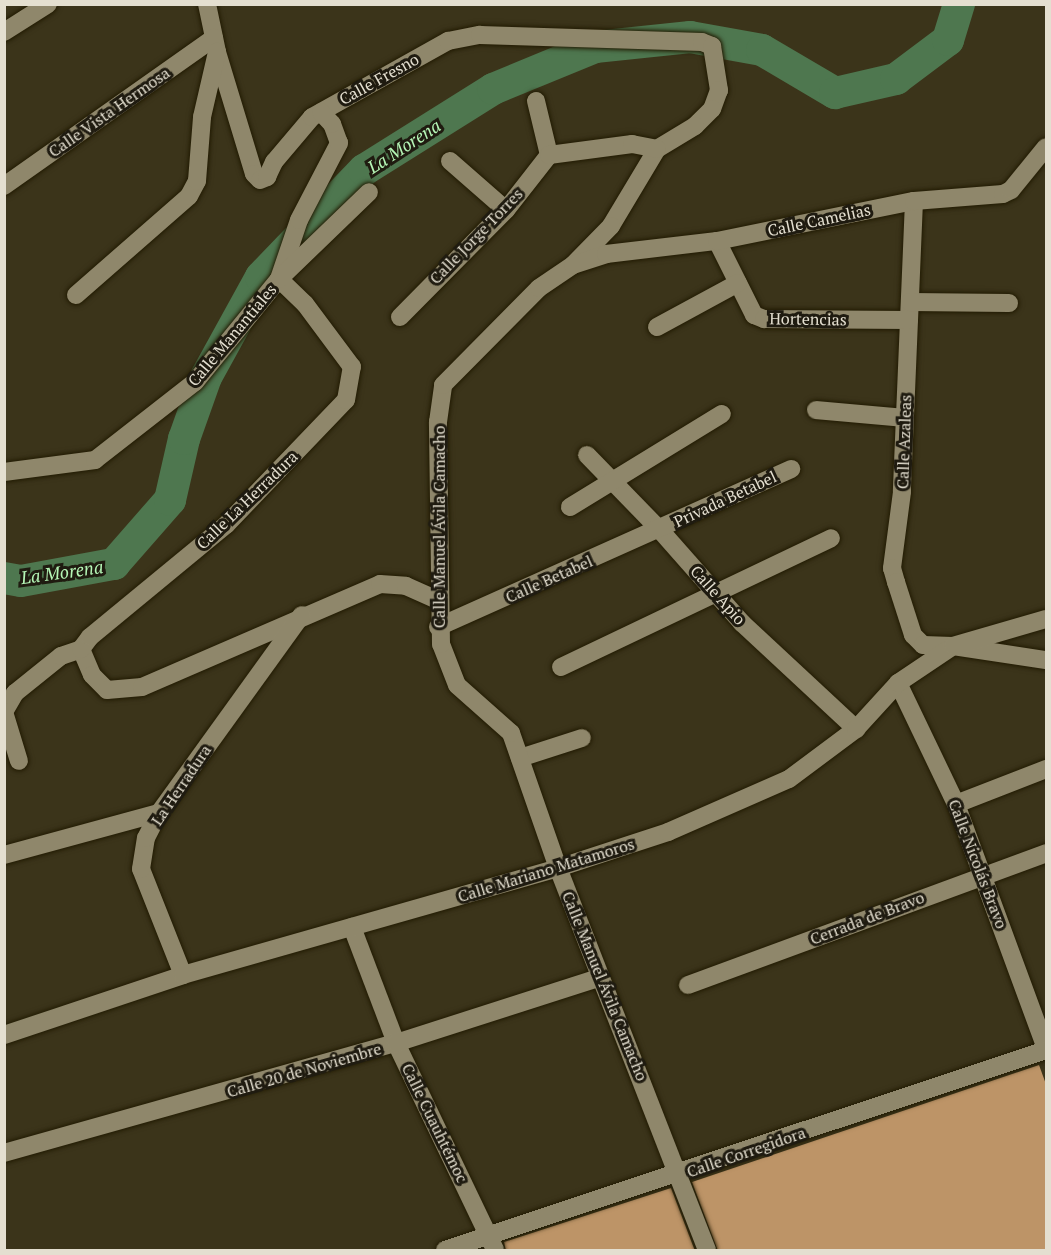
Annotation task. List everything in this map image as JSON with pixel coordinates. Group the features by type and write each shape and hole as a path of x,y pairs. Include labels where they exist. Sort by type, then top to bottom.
{"street":[{"path":"4,32 48,4"},
{"name":"Calle Fresno","path":"207,4 216,45 254,174 260,180 321,112 448,40 480,35 702,42 712,46 719,90 712,109 695,126 657,149"},
{"path":"76,295 193,189 197,181 202,117 216,45"},
{"name":"Calle Vista Hermosa","path":"4,186 216,45"},
{"path":"536,101 549,155 632,144 657,149 611,226 573,265"},
{"name":"Calle Manantiales","path":"4,472 95,460 195,382 279,279 299,220 339,143 332,124 321,112"},
{"name":"Calle Camelias","path":"573,265 606,254 717,241 914,201 1003,194 1011,190 1047,147"},
{"name":"Calle Jorge Torres","path":"400,316 506,210 549,155"},
{"path":"450,161 506,210"},
{"path":"279,279 369,192"},
{"name":"Calle Azaleas","path":"914,201 902,492 892,568 913,635 923,645 953,646"},
{"name":"Hortencias","path":"717,241 754,315 764,319 1009,303"},
{"name":"Calle Manuel Ávila Camacho","path":"573,265 539,288 444,385 438,422 438,627 441,644 457,685 511,733 558,868 681,1174 707,1251"},
{"name":"Calle La Herradura","path":"4,712 15,693 61,656 81,649 90,637 226,525 346,400 352,367 305,304 279,279"},
{"path":"657,327 738,283"},
{"path":"816,410 905,418"},
{"path":"570,507 613,483 722,414"},
{"name":"Calle Apio","path":"586,455 660,530 716,595 856,729"},
{"name":"Privada Betabel","path":"660,530 791,468"},
{"name":"Calle Betabel","path":"438,627 660,530"},
{"path":"561,667 716,595 831,538"},
{"path":"81,649 92,675 107,690 142,687 302,615 381,584 406,586 438,600"},
{"name":"La Herradura","path":"183,975 141,869 146,838 159,813 302,615"},
{"path":"953,646 1047,619"},
{"path":"953,646 1047,660"},
{"name":"Calle Mariano Matamoros","path":"4,1035 183,975 558,868 668,832 789,779 856,729 898,683 953,646"},
{"name":"Calle Nicolás Bravo","path":"898,683 956,804 1047,1049"},
{"path":"4,712 19,761"},
{"path":"520,758 582,738"},
{"path":"956,804 1047,769"},
{"path":"4,855 159,813"},
{"name":"Cerrada de Bravo","path":"688,985 983,874 1047,853"},
{"name":"Calle Cuauhtémoc","path":"352,927 396,1043 492,1243"},
{"name":"Calle 20 de Noviembre","path":"4,1153 396,1043 601,978"},
{"name":"Calle Corregidora","path":"445,1251 492,1243 681,1174 1047,1049"}],"building":[{"path":"1039,1065 1047,1087 1047,1251 718,1251 692,1182"},
{"path":"671,1188 695,1251 506,1251 504,1242"}],"waterway":[{"name":"La Morena","path":"4,578 21,581 114,564 170,500 184,439 206,377 261,277 364,170 493,89 595,47 690,37 762,50 835,93 896,79 948,40 959,4"}]}
